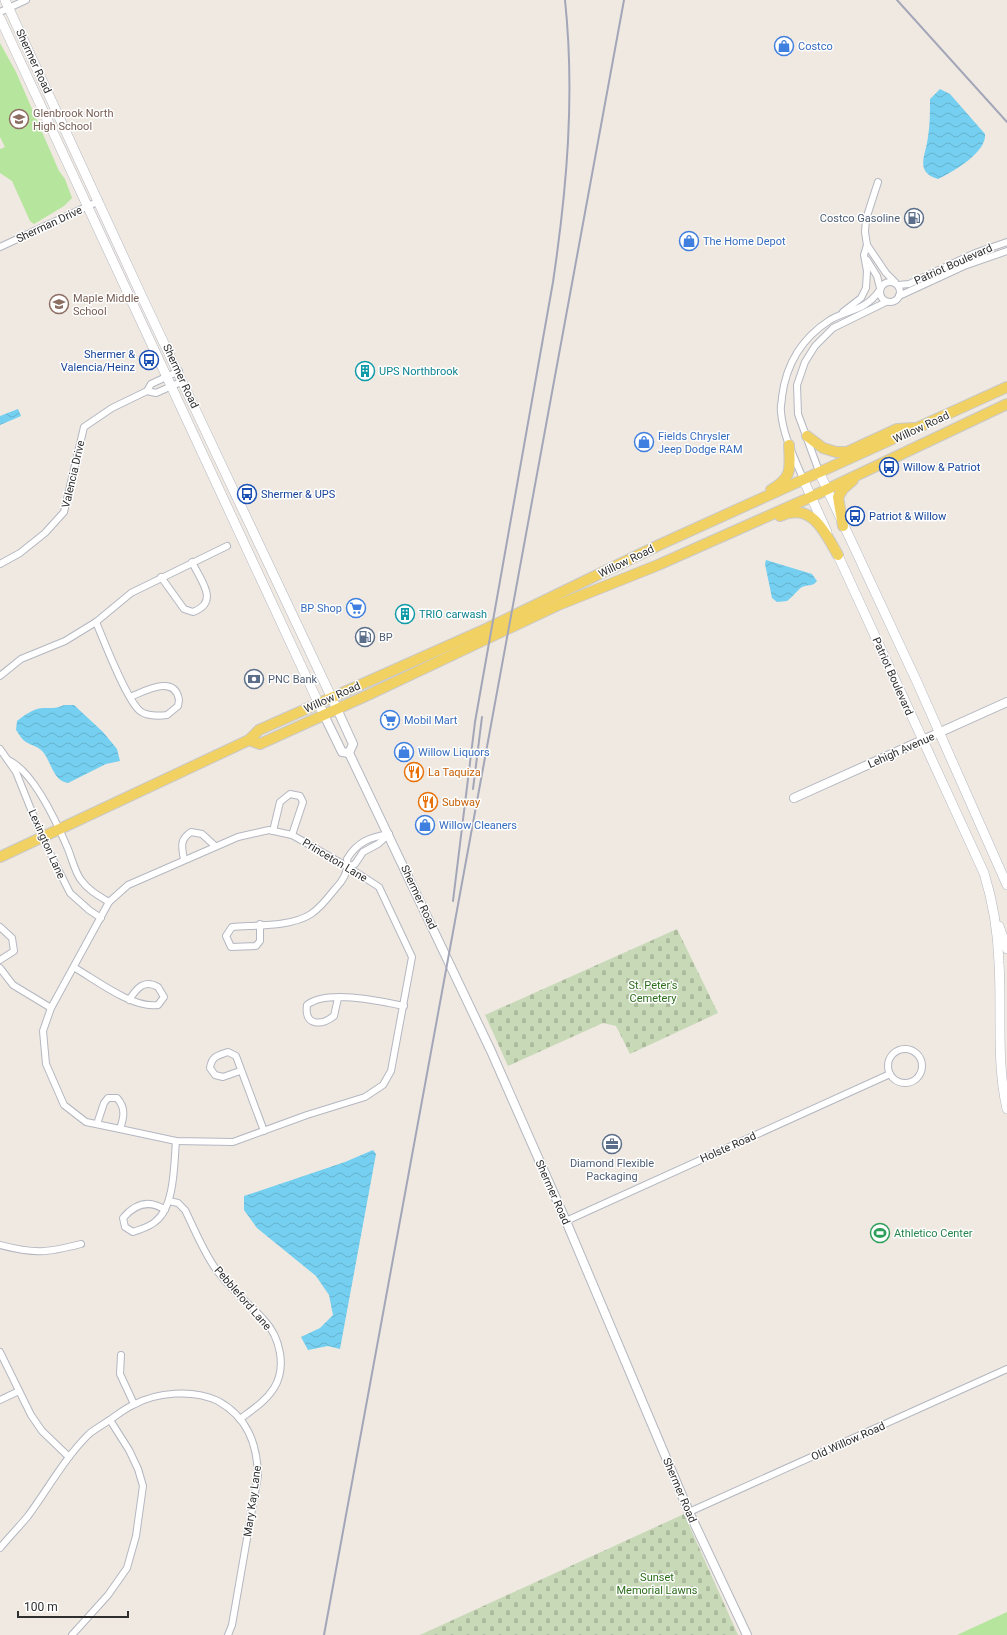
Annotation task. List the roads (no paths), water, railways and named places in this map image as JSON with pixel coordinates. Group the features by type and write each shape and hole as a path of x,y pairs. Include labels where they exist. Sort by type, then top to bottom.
{"main road":[{"name":"Shermer Road","path":"7,4 337,709"},
{"name":"Shermer Road","path":"0,18 324,715"},
{"name":"Willow Road","path":"0,857 248,740 259,730 501,622 660,545 820,474 1007,387"},
{"name":"Willow Road","path":"248,740 260,744 525,620 658,565 827,490 1007,404"},
{"path":"807,436 823,448 836,452 847,452 897,429 919,428"},
{"path":"660,545 676,535 755,500 779,485 786,479 790,471 789,445"},
{"path":"843,526 838,497 849,483 866,471"},
{"name":"Patriot Boulevard","path":"820,474 940,733 1007,884"},
{"name":"Patriot Boulevard","path":"804,481 984,873 994,911 1000,962 1001,1074 1007,1109"},
{"path":"658,565 704,550 784,514 799,512 807,514 818,523 838,555"},
{"path":"994,911 1007,949"},
{"path":"1000,1026 1007,1018"}],"street":[{"path":"0,12 7,4 26,0"},
{"path":"878,182 866,219 865,232 867,245 886,273 896,284"},
{"name":"Sherman Drive","path":"0,247 99,201"},
{"name":"Patriot Boulevard","path":"804,481 789,445 780,411 783,387 788,368 798,349 808,338 837,316 872,302 886,282 909,284 975,253 1007,242"},
{"path":"837,316 861,298 866,288 868,271 864,255 867,245"},
{"name":"Patriot Boulevard","path":"820,474 798,414 797,385 805,362 816,346 833,328 886,302 892,302 899,296 964,266 1007,251"},
{"path":"864,255 877,276 881,298 886,302"},
{"name":"Patriot Boulevard","path":"896,284 900,290 899,296"},
{"name":"Valencia Drive","path":"148,391 151,384 179,372"},
{"name":"Valencia Drive","path":"0,564 20,553 45,533 64,512 84,427 112,408 148,391 156,393 183,381"},
{"path":"0,676 21,659 65,641 96,622 131,593 227,546"},
{"path":"161,577 184,610 193,612 203,608 207,603 207,593 192,562"},
{"path":"96,622 130,697 140,711 146,714 160,716 167,715 178,706 180,700 174,689 168,685 161,685 130,697"},
{"name":"Lehigh Avenue","path":"794,798 1007,702"},
{"name":"Shermer Road","path":"337,709 353,744 349,753"},
{"name":"Shermer Road","path":"324,715 342,752 349,753"},
{"name":"Lexington Lane","path":"0,749 16,772 42,838 70,893 88,910 101,918"},
{"name":"Shermer Road","path":"349,753 389,834 491,1051 566,1221 689,1512 747,1635"},
{"name":"Lexington Lane","path":"6,759 15,763 33,784 60,830 80,879 91,891 110,902"},
{"path":"23,790 33,784"},
{"path":"273,831 280,802 290,794 300,796 303,802 292,835"},
{"name":"Princeton Lane","path":"269,830 292,835 348,867 379,888 412,957 392,1071 383,1086 365,1097 233,1142 176,1141 86,1122 64,1105 46,1064 43,1032 51,1008 75,968 110,902 128,886 184,860 238,836 269,830"},
{"path":"184,860 181,843 184,836 191,832 202,834 215,846"},
{"path":"348,867 355,864 363,852 378,844 389,834"},
{"path":"260,924 260,941 256,946 231,947 226,936 232,927 260,924 296,921 312,913 341,883 348,867 346,859 359,844 374,836 389,834"},
{"path":"0,927 12,938 14,951 0,960"},
{"path":"0,968 13,985 51,1008"},
{"path":"75,968 129,1000 155,1006 161,1003 164,997 158,987 148,984 138,987 129,1000"},
{"path":"338,998 334,1016 328,1021 315,1023 309,1020 306,1012 307,1005 313,1000 338,998 362,997 404,1006"},
{"path":"907,1049 913,1050 921,1058 923,1068 918,1078 914,1082 903,1083 893,1078 890,1074 889,1060 896,1051 907,1049"},
{"path":"240,1071 223,1076 215,1075 210,1068 211,1061 215,1057 228,1052 236,1056 240,1071 264,1131"},
{"name":"Holste Road","path":"566,1221 890,1074"},
{"path":"97,1124 104,1103 108,1098 117,1098 124,1105 124,1117 120,1129"},
{"path":"165,1210 151,1203 140,1204 130,1210 124,1218 125,1227 134,1232 145,1228 157,1221 165,1210 169,1200 176,1141"},
{"name":"Pebbleford Lane","path":"169,1200 178,1203 185,1210 217,1271 265,1321 275,1336 280,1352 280,1370 274,1388 261,1402 240,1418"},
{"path":"0,1245 25,1251 50,1252 81,1244"},
{"path":"0,1352 30,1415 42,1431 69,1457"},
{"path":"121,1355 120,1374 134,1404"},
{"name":"Old Willow Road","path":"689,1512 1007,1369"},
{"path":"0,1400 19,1391"},
{"name":"Mary Kay Lane","path":"0,1548 27,1517 69,1457 89,1434 134,1404 166,1394 190,1394 210,1397 225,1405 240,1418 253,1441 257,1456 258,1474 232,1624 228,1635"},
{"path":"72,1635 108,1595 126,1568 136,1536 143,1486 138,1469 110,1420"}],"water":[{"path":"940,89 950,94 985,134 981,148 968,161 952,172 938,179 926,172 923,162 929,128 930,99"},
{"path":"18,409 21,416 0,425 0,416"},
{"path":"766,560 812,574 817,581 812,585 802,587 787,601 777,602 772,598 765,564"},
{"path":"64,705 74,705 103,732 117,749 120,761 106,764 68,783 59,779 43,752 39,748 25,741 16,730 17,721 32,711 43,708 56,708"},
{"path":"373,1150 376,1154 340,1349 328,1346 308,1350 301,1337 320,1328 333,1315 329,1295 316,1276 257,1228 244,1210 244,1196 345,1162"}],"railway":[{"path":"453,901 475,722 558,247 566,177 569,106 568,36 565,0"},
{"path":"324,1635 624,0"},
{"path":"897,0 1007,122"},
{"path":"473,789 482,717"}],"place":[{"name":"Costco","path":"784,46"},
{"name":"Glenbrook North High School","path":"19,119"},
{"name":"Costco Gasoline","path":"914,218"},
{"name":"The Home Depot","path":"689,241"},
{"name":"Maple Middle School","path":"59,304"},
{"name":"Shermer & Valencia/Heinz","path":"149,360"},
{"name":"UPS Northbrook","path":"365,371"},
{"name":"Fields Chrysler Jeep Dodge RAM","path":"644,442"},
{"name":"Willow & Patriot","path":"889,467"},
{"name":"Shermer & UPS","path":"247,494"},
{"name":"Patriot & Willow","path":"855,516"},
{"name":"BP Shop","path":"356,608"},
{"name":"TRIO carwash","path":"405,614"},
{"name":"BP","path":"365,637"},
{"name":"PNC Bank","path":"254,679"},
{"name":"Mobil Mart","path":"390,720"},
{"name":"Willow Liquors","path":"404,752"},
{"name":"La Taquiza","path":"414,772"},
{"name":"Subway","path":"428,802"},
{"name":"Willow Cleaners","path":"425,825"},
{"name":"Diamond Flexible Packaging","path":"612,1144"},
{"name":"Athletico Center","path":"880,1233"}],"park label":[{"name":"St. Peter's Cemetery","path":"653,991"},
{"name":"Sunset Memorial Lawns","path":"657,1583"}]}
